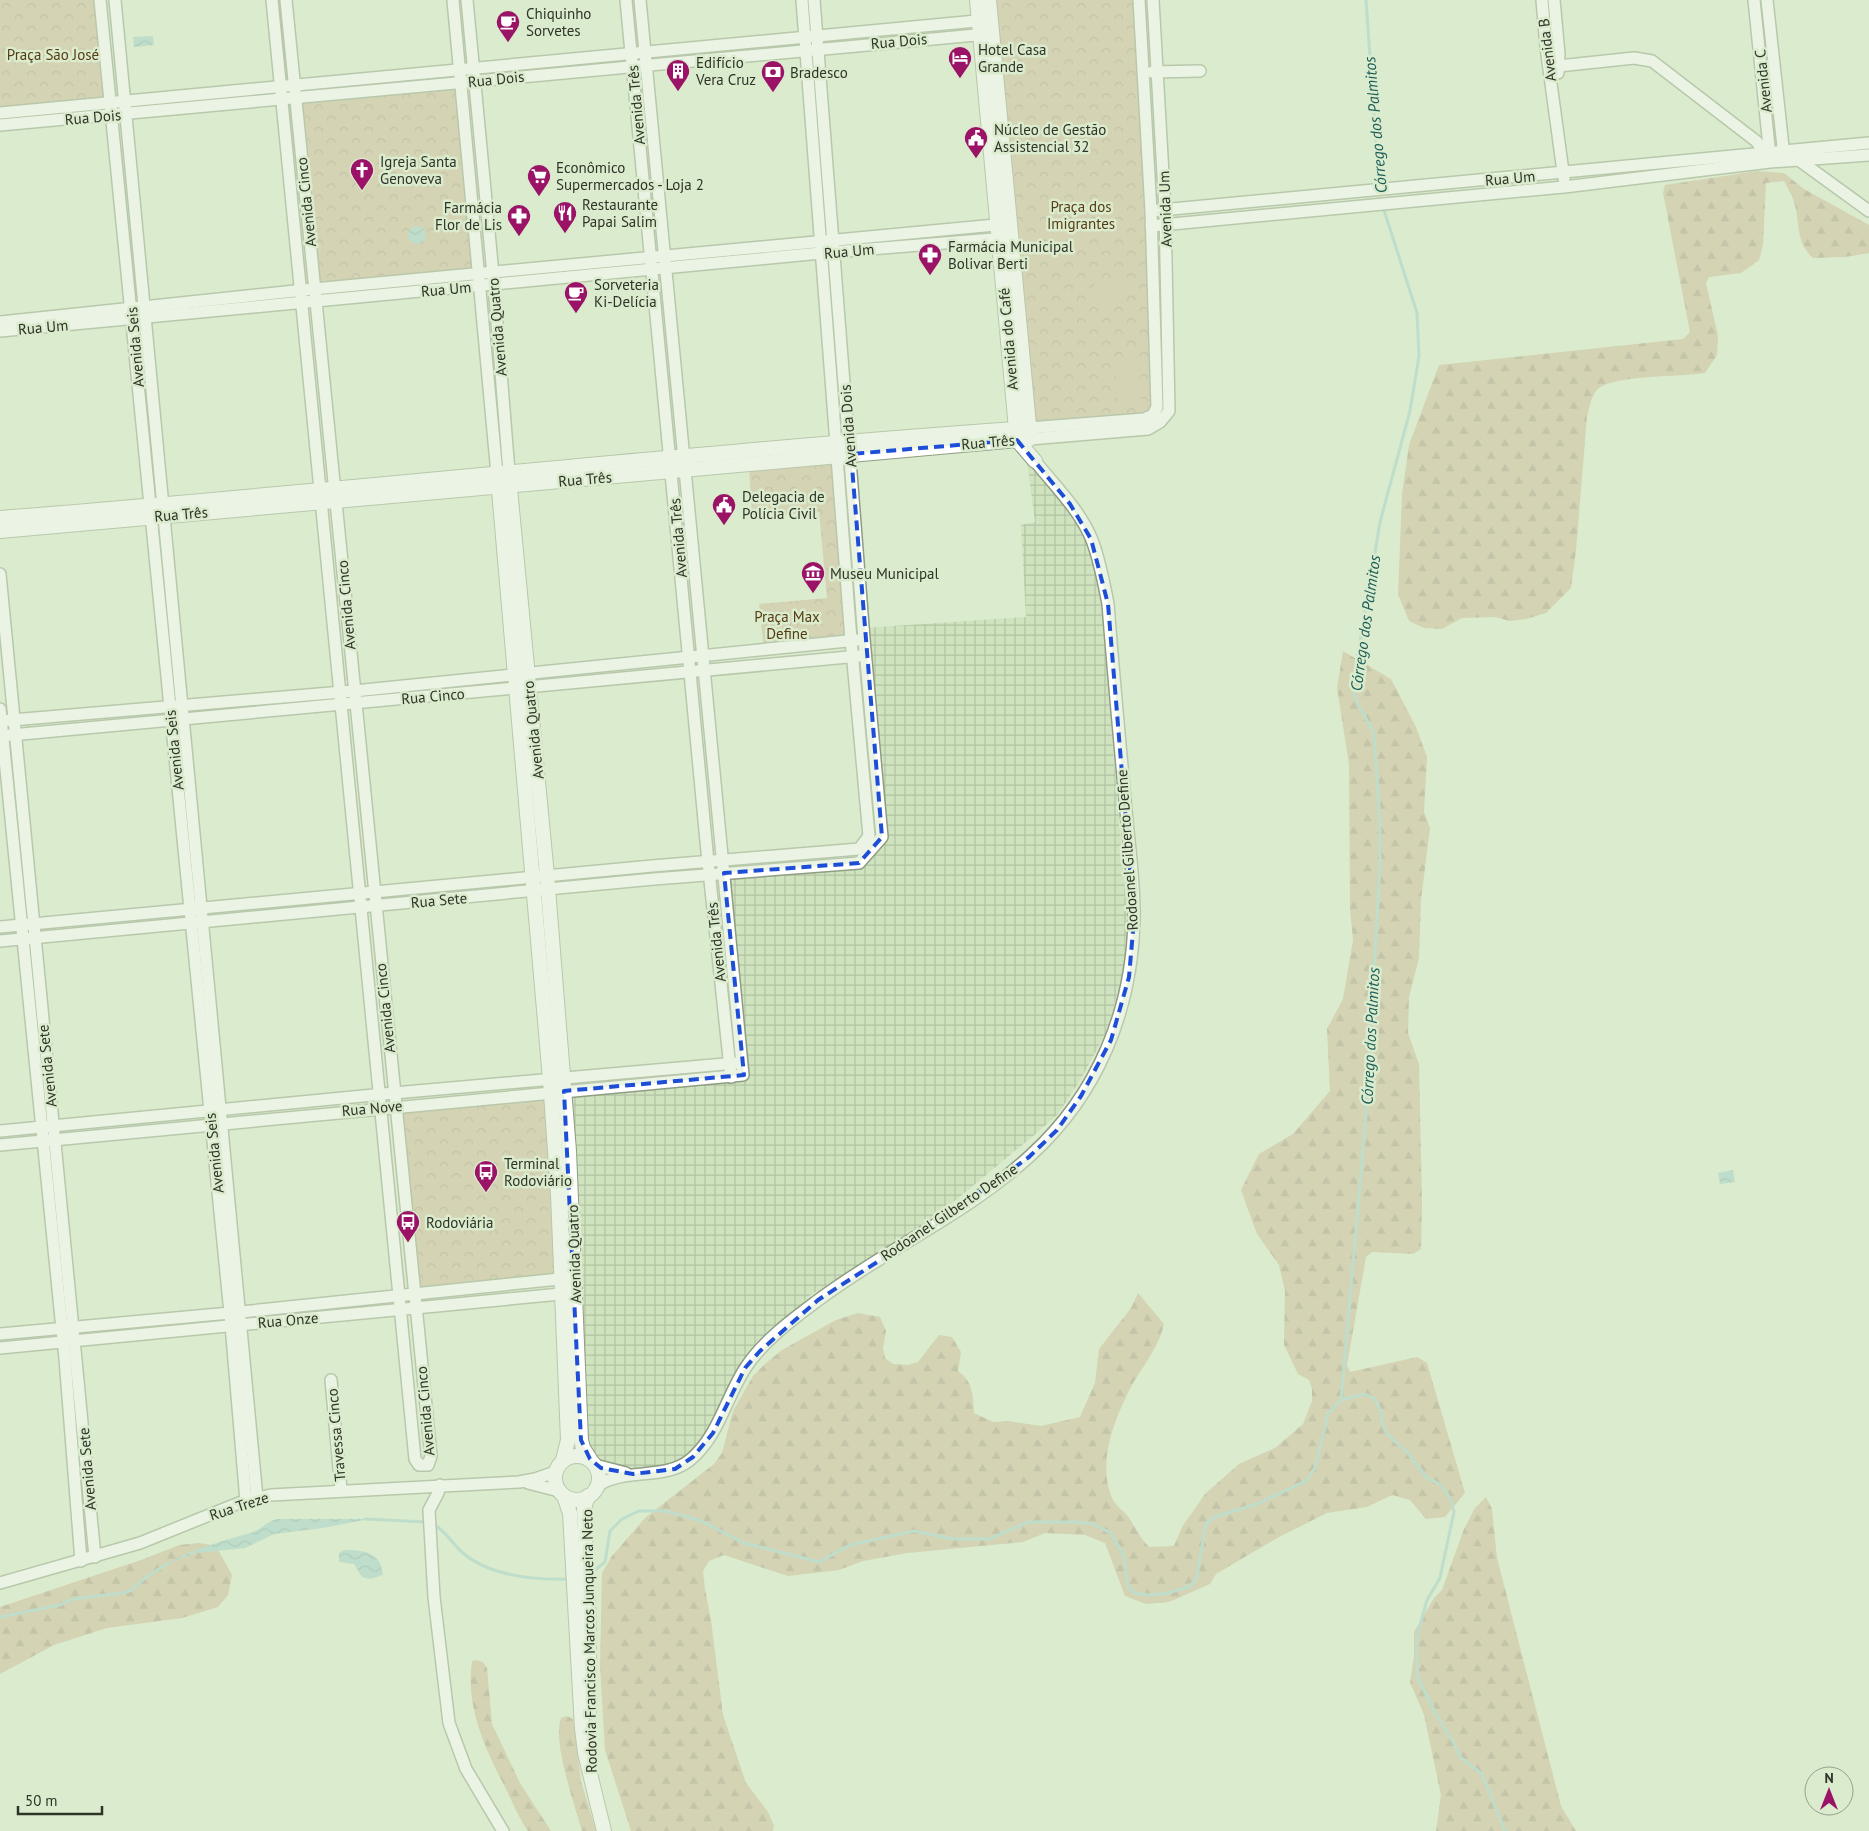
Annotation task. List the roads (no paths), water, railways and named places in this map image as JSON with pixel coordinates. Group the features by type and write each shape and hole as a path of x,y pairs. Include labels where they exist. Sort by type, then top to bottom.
{"main road":[{"name":"Avenida do Café","path":"977,0 986,27"},
{"name":"Avenida do Café","path":"989,0 986,27 1023,434"},
{"name":"Rua Três","path":"0,531 157,511 843,448 1023,434"},
{"name":"Rodoanel Gilberto Define","path":"1023,434 1035,461"},
{"name":"Avenida Quatro","path":"503,480 576,1278 571,1345 572,1367 581,1440 583,1448 592,1462"},
{"name":"Rua Três","path":"0,518 157,511"},
{"name":"Avenida Quatro","path":"557,1085 561,1294 571,1345"},
{"name":"Avenida Quatro","path":"563,1460 568,1440 572,1367"},
{"path":"575,1455 592,1462 599,1478 593,1491 578,1500 561,1493 556,1485 555,1472 563,1460 575,1455"},
{"name":"Rodovia Francisco Marcos Junqueira Neto","path":"581,1593 585,1530 584,1508 593,1491"},
{"name":"Rodovia Francisco Marcos Junqueira Neto","path":"561,1493 569,1507 581,1593 592,1785 604,1831"}],"street":[{"name":"Avenida Seis","path":"100,0 132,314 184,720 222,1109 225,1212"},
{"name":"Avenida Seis","path":"115,0 146,312 170,721 211,1124 225,1212 252,1499"},
{"name":"Avenida Cinco","path":"272,0 301,296 328,496 354,691 430,1456 428,1465 424,1466 419,1465 415,1459 341,704 340,692 328,496 315,295 286,0"},
{"name":"Avenida Quatro","path":"453,0 478,274 503,480"},
{"name":"Avenida Quatro","path":"467,0 494,285 503,480"},
{"name":"Avenida Três","path":"626,0 650,258 704,656 743,1069"},
{"name":"Avenida Três","path":"640,0 666,269 689,657 709,874 731,1077"},
{"name":"Avenida Dois","path":"802,0 819,240 864,639 859,656 868,846"},
{"name":"Avenida Dois","path":"814,0 836,252 851,640 859,656"},
{"name":"Avenida Um","path":"1139,0 1152,226 1158,393 1161,414"},
{"name":"Avenida Um","path":"1153,0 1166,225 1171,402 1161,414"},
{"name":"Avenida B","path":"1542,0 1553,67"},
{"name":"Avenida B","path":"1554,0 1554,99 1564,187"},
{"name":"Avenida C","path":"1754,0 1767,157"},
{"name":"Avenida C","path":"1767,0 1789,155"},
{"name":"Rua Dois","path":"0,113 804,36 986,27"},
{"name":"Rua Dois","path":"0,125 647,65 818,48 986,27"},
{"path":"1553,67 1634,58 1652,61 1756,141 1767,157"},
{"path":"1143,72 1200,71"},
{"name":"Rua Um","path":"1151,211 1563,172 1789,155 1869,143"},
{"path":"1789,155 1869,211"},
{"name":"Rua Um","path":"1789,155 1869,155"},
{"name":"Rua Um","path":"1152,226 1564,187 1767,157"},
{"name":"Rua Um","path":"315,295 478,274 665,257 819,240 1004,231"},
{"name":"Rua Um","path":"0,330 301,296 494,285 666,269 836,252 1004,231"},
{"name":"Rua Um","path":"0,322 132,314"},
{"name":"Rua Três","path":"1023,434 1148,428 1161,414"},
{"name":"Rodoanel Gilberto Define","path":"593,1491 612,1479 633,1474 674,1469 693,1457 713,1433 745,1368 778,1332 818,1300 946,1217 1029,1157 1057,1130 1097,1069 1112,1040 1129,977 1134,918 1108,604 1092,539 1070,504 1035,461"},
{"name":"Avenida Sete","path":"0,574 14,720 42,1141 68,1328"},
{"name":"Rua Cinco","path":"1,736 456,694 521,681 689,657 864,639"},
{"name":"Rua Cinco","path":"1,721 354,691 455,680 521,681 691,672 859,656"},
{"path":"455,680 456,694"},
{"path":"410,685 411,698"},
{"path":"273,698 274,711"},
{"name":"Avenida Sete","path":"0,709 1,736 28,925"},
{"path":"180,810 193,809"},
{"name":"Rua Sete","path":"0,927 190,910 203,915 274,909 375,906 480,896 540,883 652,866 859,849 868,846"},
{"name":"Rua Sete","path":"274,909 360,894 478,883 654,879 859,863 868,846"},
{"path":"823,852 824,865"},
{"path":"779,856 781,868"},
{"path":"652,866 654,879"},
{"path":"478,883 480,896"},
{"path":"430,887 432,900"},
{"name":"Rua Sete","path":"0,941 191,923 203,915"},
{"path":"120,916 120,929"},
{"name":"Avenida Sete","path":"29,937 54,1126 69,1342 81,1561"},
{"path":"368,978 382,978"},
{"path":"197,987 210,986"},
{"path":"202,1040 215,1039"},
{"name":"Rua Nove","path":"0,1144 395,1106 730,1064 743,1069"},
{"name":"Rua Nove","path":"0,1131 379,1094 731,1077 743,1069"},
{"path":"128,1119 128,1132"},
{"name":"Rua Onze","path":"0,1334 235,1313 576,1278"},
{"name":"Rua Onze","path":"0,1348 576,1293"},
{"name":"Avenida Sete","path":"69,1342 94,1557"},
{"name":"Travessa Cinco","path":"331,1380 341,1490"},
{"name":"Rodoanel Gilberto Define","path":"592,1462 601,1468 633,1474"},
{"name":"Rua Treze","path":"0,1583 140,1543 252,1499 282,1493 519,1482 536,1479 555,1472"},
{"name":"Rua Treze","path":"519,1482 561,1493"},
{"path":"440,1485 430,1510 430,1533 434,1597 449,1722 466,1769 503,1831"}],"water":[{"path":"153,36 154,45 134,47 133,37"},
{"path":"417,226 423,229 426,235 423,241 417,244 411,241 408,235 411,229"},
{"path":"1733,1170 1735,1182 1720,1184 1718,1173"},
{"path":"277,1519 369,1519 323,1528 274,1534 245,1548 197,1553 166,1564 198,1549 253,1532 270,1521"},
{"path":"344,1550 365,1552 375,1557 382,1567 383,1575 370,1579 362,1577 354,1564 339,1562 339,1553"}],"waterway":[{"name":"Córrego dos Palmitos","path":"1366,0 1379,186"},
{"name":"Córrego dos Palmitos","path":"1341,1400 1366,1116 1380,865 1380,823 1374,735 1358,705 1353,685 1380,522 1410,411 1419,356 1417,313 1383,207"},
{"path":"591,1573 605,1562 610,1531 622,1519 639,1511 665,1511 699,1520 744,1543 819,1562 850,1545 914,1531 953,1539 989,1539 1028,1522 1077,1522 1093,1524 1111,1533 1124,1556 1128,1587 1135,1593 1147,1595 1163,1594 1189,1587 1196,1580 1206,1524 1214,1517 1257,1504 1306,1481 1315,1468 1328,1414 1341,1400 1365,1394 1375,1399 1387,1434 1407,1452 1427,1478 1441,1485 1451,1500 1454,1512 1440,1578 1427,1600 1417,1636 1417,1676 1460,1757 1482,1774 1505,1831"},
{"path":"365,1519 426,1522"},
{"path":"432,1524 445,1533 459,1550 474,1561 487,1567 500,1572 529,1578 571,1579"},
{"path":"0,1617 60,1605 73,1599 123,1593 132,1590 145,1578 168,1563"}],"place":[{"name":"Chiquinho Sorvetes","path":"508,43"},
{"name":"Hotel Casa Grande","path":"960,79"},
{"name":"Edifício Vera Cruz","path":"678,92"},
{"name":"Bradesco","path":"773,93"},
{"name":"Núcleo de Gestão Assistencial 32","path":"976,159"},
{"name":"Igreja Santa Genoveva","path":"362,191"},
{"name":"Econômico Supermercados - Loja 2","path":"539,197"},
{"name":"Restaurante Papai Salim","path":"565,234"},
{"name":"Farmácia Flor de Lis","path":"519,237"},
{"name":"Farmácia Municipal Bolivar Berti","path":"930,276"},
{"name":"Sorveteria Ki-Delícia","path":"576,314"},
{"name":"Delegacia de Polícia Civil","path":"724,526"},
{"name":"Museu Municipal","path":"813,594"},
{"name":"Terminal Rodoviário","path":"486,1193"},
{"name":"Rodoviária","path":"408,1243"}],"park label":[{"name":"Praça São José","path":"53,54"},
{"name":"Praça dos Imigrantes","path":"1081,214"},
{"name":"Praça Max Define","path":"787,624"}]}
